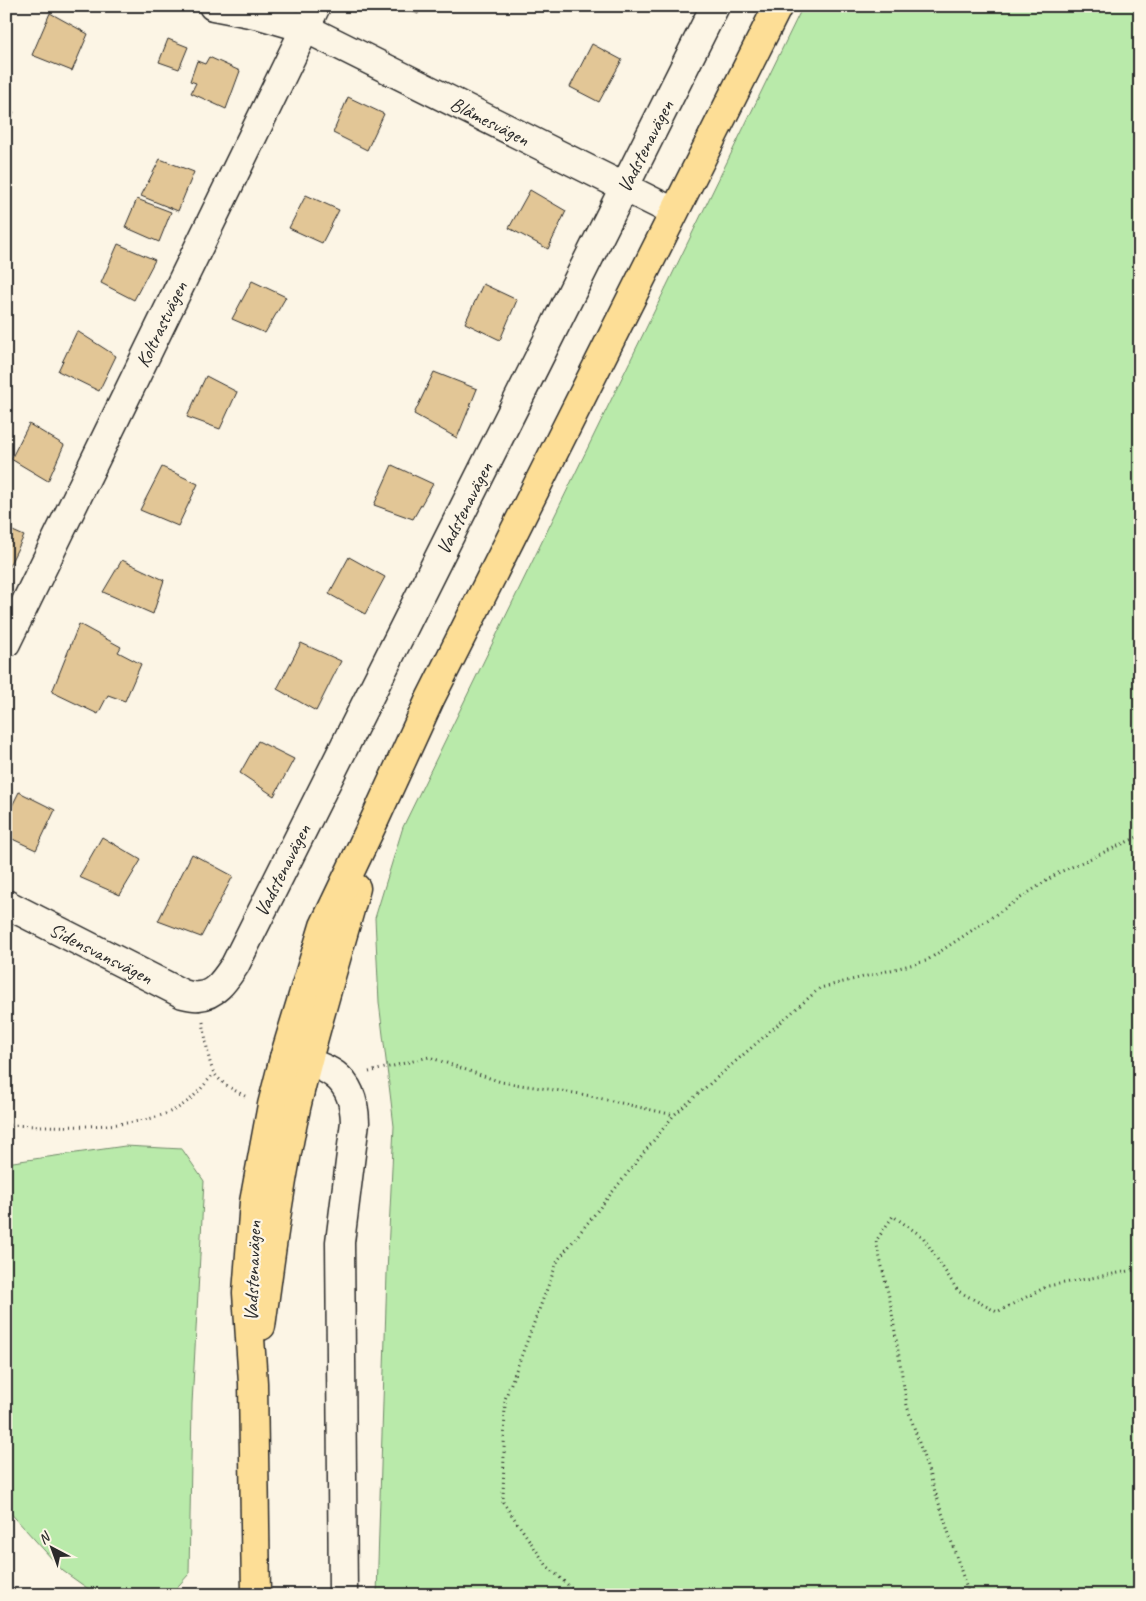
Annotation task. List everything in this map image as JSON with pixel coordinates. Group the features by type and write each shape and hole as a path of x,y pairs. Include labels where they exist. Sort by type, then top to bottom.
{"main road":[{"name":"Vadstenavägen","path":"253,1589 253,1383 247,1293 254,1202 272,1105 295,1060 324,926 430,699 778,6"}],"street":[{"path":"213,6 260,15 311,17"},
{"name":"Vadstenavägen","path":"198,997 210,993 222,983 235,965 715,6"},
{"name":"Blåmesvägen","path":"311,17 624,188 674,212"},
{"name":"Koltrastvägen","path":"6,643 311,17"},
{"name":"Sidensvansvägen","path":"6,904 182,994 198,997"},
{"path":"295,1060 318,1065 333,1074 346,1086 352,1097 354,1108 340,1242 343,1595"}],"path":[{"path":"579,1595 547,1566 503,1502 505,1399 558,1260 674,1115 820,988 926,962 1058,873 1140,836"},
{"path":"6,1125 112,1125 155,1118 174,1111 188,1102 214,1073 198,997"},
{"path":"346,1086 364,1073 429,1057 501,1082 581,1094 674,1115"},
{"path":"969,1595 907,1406 890,1301 876,1241 893,1216 923,1236 958,1291 997,1312 1048,1286 1140,1269"}],"green space":[{"path":"803,6 1140,6 1140,1595 377,1595 387,1273 394,1126 379,1002 375,918 403,827"},
{"path":"125,1146 182,1149 204,1181 192,1404 189,1574 170,1595 97,1595 63,1571 6,1508 6,1163"}],"building":[{"path":"401,6 421,6 418,14"},
{"path":"50,13 88,34 72,71 32,55"},
{"path":"168,39 188,47 179,69 159,62"},
{"path":"592,44 622,60 599,102 570,87"},
{"path":"209,57 240,71 226,109 191,93 196,83 190,81 197,61 205,64"},
{"path":"348,97 384,114 367,150 333,133"},
{"path":"6,108 14,112 6,131"},
{"path":"160,159 194,172 178,211 141,196"},
{"path":"530,190 566,211 548,249 509,228"},
{"path":"306,195 339,210 322,243 289,228"},
{"path":"137,199 171,212 159,242 125,227"},
{"path":"118,244 155,260 134,300 101,283"},
{"path":"252,281 286,297 265,333 232,319"},
{"path":"483,284 517,300 500,340 465,323"},
{"path":"77,331 116,356 99,391 58,371"},
{"path":"434,372 477,389 457,438 414,414"},
{"path":"206,376 237,392 220,429 187,417"},
{"path":"29,424 64,445 48,481 11,459"},
{"path":"392,465 433,484 413,519 374,505"},
{"path":"162,467 198,484 178,526 140,510"},
{"path":"6,528 24,536 6,572"},
{"path":"349,557 385,577 365,614 329,594"},
{"path":"122,560 164,580 153,614 103,592"},
{"path":"79,624 121,647 118,652 141,664 125,701 108,695 98,714 52,692"},
{"path":"301,643 341,661 316,711 277,689"},
{"path":"258,741 294,759 274,796 240,773"},
{"path":"19,792 55,810 36,850 6,836 6,818"},
{"path":"102,837 141,860 120,895 79,877"},
{"path":"192,854 233,876 201,937 158,921"}]}
